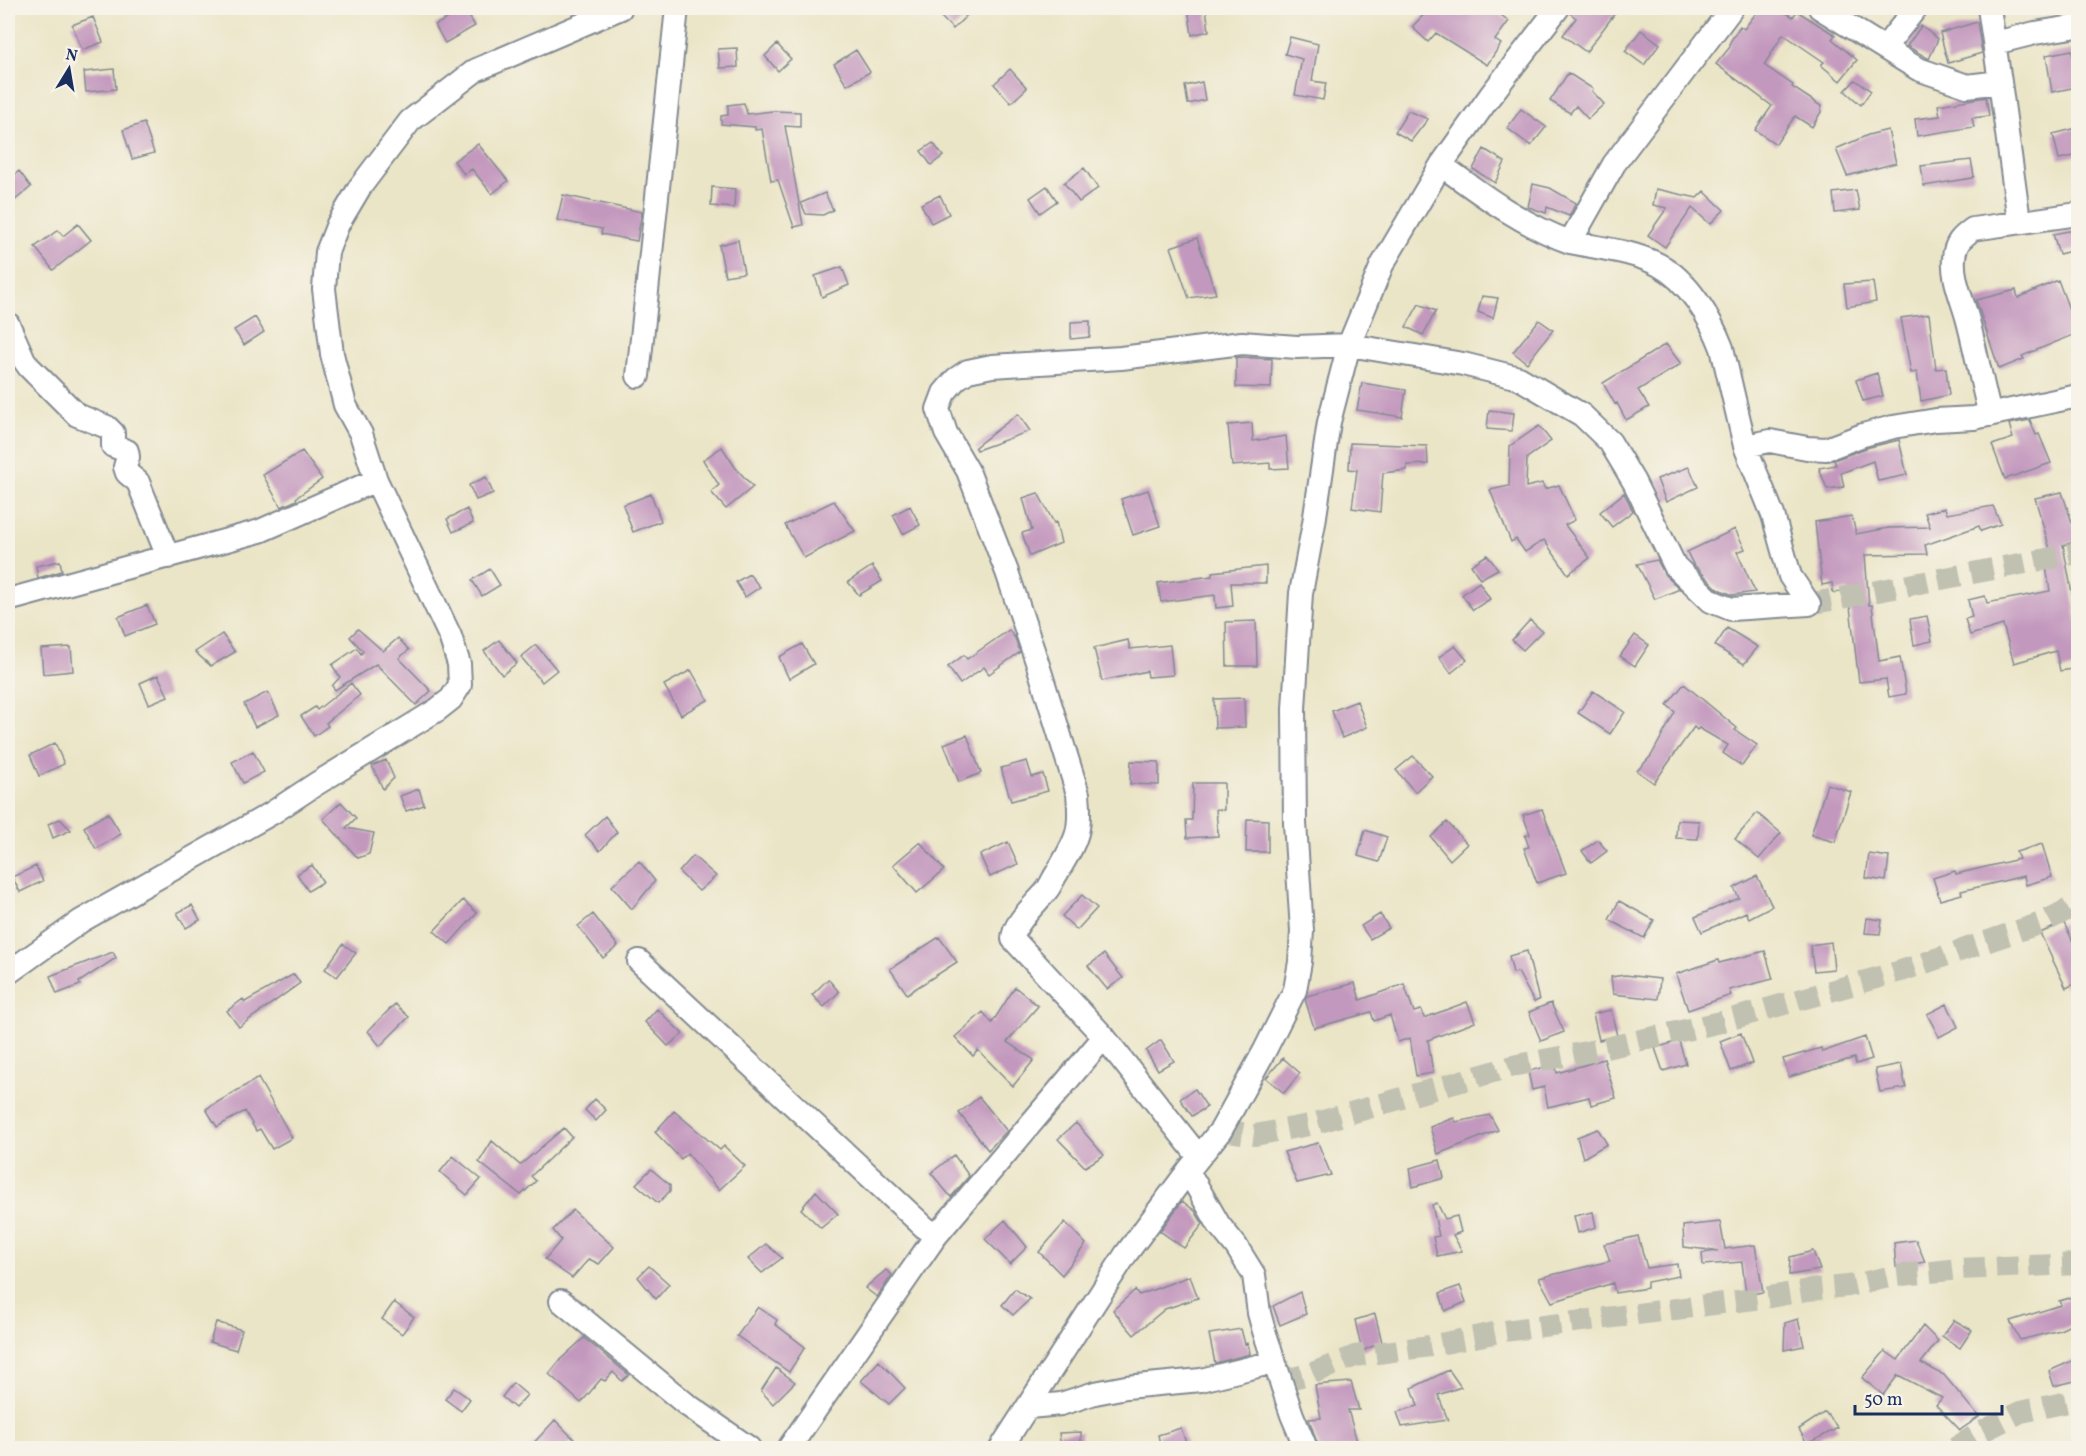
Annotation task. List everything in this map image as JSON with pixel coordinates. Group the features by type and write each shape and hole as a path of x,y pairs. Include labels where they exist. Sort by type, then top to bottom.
{"street":[{"path":"8,973 81,921 272,813 437,710 451,699 460,685 459,664 450,636 376,480 361,434 345,405 332,354 325,279 327,252 338,224 360,187 411,121 476,70 621,8"},
{"path":"638,376 677,8"},
{"path":"1001,1449 1126,1254 1221,1130 1295,990 1302,931 1295,822 1294,709 1301,593 1329,422 1349,345 1382,265 1441,165 1490,96 1558,8"},
{"path":"1570,242 1614,165 1732,8"},
{"path":"1820,8 1918,69 1967,86 2000,82"},
{"path":"1885,47 1916,8"},
{"path":"1989,8 2019,221"},
{"path":"1995,43 2034,33 2079,26"},
{"path":"1306,1449 1274,1362 1259,1313 1254,1275 1236,1246 1219,1225 1193,1164 1104,1037 1013,939 1017,925 1050,887 1073,848 1080,823 1078,794 1007,572 968,471 946,434 938,409 944,393 956,379 968,371 992,366 1121,358 1242,343 1297,347 1349,345 1454,362 1519,378 1582,416 1610,442 1638,491 1675,566 1712,602 1731,609 1809,604 1790,576 1773,515 1745,446 1722,348 1698,300 1661,266 1644,258 1570,242 1548,234 1503,210 1441,165"},
{"path":"1990,415 1956,276 1953,259 1956,246 1961,237 1973,229 2079,214"},
{"path":"8,324 29,368 77,415 107,427 113,433 113,446 127,451 125,467 127,473 138,482 168,556"},
{"path":"1745,446 1770,441 1826,449 1893,427 1936,420 1974,418 2079,396"},
{"path":"8,600 260,531 376,480"},
{"path":"639,961 935,1237"},
{"path":"789,1449 935,1237 1104,1037"},
{"path":"561,1301 686,1404 749,1449"},
{"path":"1029,1407 1061,1404 1095,1393 1126,1387 1201,1380 1274,1362"}],"building":[{"path":"932,8 959,8 967,15 953,29"},
{"path":"1188,8 1206,8 1209,31 1192,35"},
{"path":"1430,8 1491,8 1509,21 1495,40 1501,44 1487,65 1436,33 1428,42 1412,27"},
{"path":"1571,8 1619,8 1586,52 1563,35 1576,18 1570,13"},
{"path":"1760,8 1778,8 1793,17 1797,11 1835,35 1832,39 1857,60 1840,81 1821,65 1824,62 1783,34 1764,65 1821,106 1821,112 1812,127 1795,116 1776,144 1755,130 1772,106 1716,64 1730,47 1730,42 1740,26 1744,29"},
{"path":"465,9 475,26 445,43 435,25"},
{"path":"93,17 103,42 82,50 72,25"},
{"path":"1977,22 1982,53 1948,63 1940,33"},
{"path":"1921,26 1938,39 1929,59 1907,46"},
{"path":"1641,30 1660,44 1644,65 1625,51"},
{"path":"1290,37 1318,44 1312,81 1326,83 1323,100 1295,95 1302,59 1285,54"},
{"path":"777,44 791,59 778,71 765,56"},
{"path":"737,48 738,67 720,68 718,49"},
{"path":"856,50 870,72 847,85 834,64"},
{"path":"2072,50 2077,87 2052,92 2046,55"},
{"path":"114,69 116,89 86,92 84,72"},
{"path":"1010,69 1027,88 1011,103 994,84"},
{"path":"1568,73 1593,89 1592,91 1604,104 1588,119 1576,106 1570,113 1550,101"},
{"path":"1855,80 1871,91 1861,105 1845,91"},
{"path":"1202,82 1205,100 1188,104 1185,86"},
{"path":"1986,97 1989,116 1972,118 1974,127 1917,136 1915,119 1940,116 1938,105"},
{"path":"744,103 747,114 773,111 800,112 800,127 785,126 803,225 794,227 778,180 771,181 762,129 755,130 755,127 721,124 721,116 728,115 728,105"},
{"path":"1521,109 1546,127 1531,146 1507,128"},
{"path":"1408,111 1428,119 1411,141 1395,132"},
{"path":"144,123 154,153 132,159 123,130"},
{"path":"2079,129 2079,155 2059,159 2053,134"},
{"path":"1888,130 1896,163 1847,176 1836,149 1868,135"},
{"path":"933,143 943,156 931,165 921,151"},
{"path":"478,144 508,181 492,194 472,169 464,174 454,161"},
{"path":"1484,149 1505,162 1495,183 1473,169"},
{"path":"1971,160 1974,176 1972,178 1924,186 1921,166"},
{"path":"1084,168 1098,188 1079,202 1064,183"},
{"path":"19,171 31,187 8,206 8,180"},
{"path":"1533,184 1550,188 1576,203 1569,216 1547,207 1546,213 1528,207"},
{"path":"1047,186 1057,201 1040,213 1030,198"},
{"path":"712,187 735,189 734,208 711,206"},
{"path":"1656,189 1697,198 1704,191 1724,210 1710,224 1692,208 1665,247 1648,235 1667,208 1653,205"},
{"path":"1856,190 1860,210 1835,213 1833,193"},
{"path":"825,193 833,210 823,215 806,214 801,203"},
{"path":"563,195 642,212 637,241 601,234 602,229 557,220"},
{"path":"940,195 949,214 931,223 921,204"},
{"path":"78,224 91,240 53,270 35,247 58,230 63,236"},
{"path":"2079,229 2079,249 2059,254 2053,234"},
{"path":"1197,238 1216,294 1189,298 1171,247"},
{"path":"738,240 744,273 725,276 719,245"},
{"path":"842,267 849,285 822,297 815,276"},
{"path":"2058,280 2078,333 2022,356 2024,359 1999,369 1976,300 2016,290 2018,298"},
{"path":"1873,282 1876,302 1847,307 1844,284"},
{"path":"1482,296 1498,298 1493,318 1478,312"},
{"path":"1419,304 1436,311 1423,335 1406,327"},
{"path":"1929,314 1936,369 1946,368 1949,395 1921,401 1917,372 1911,373 1901,318"},
{"path":"255,317 264,332 244,345 234,330"},
{"path":"1539,320 1553,330 1527,363 1513,352"},
{"path":"1090,321 1090,337 1071,339 1071,322"},
{"path":"1666,344 1681,364 1638,390 1649,407 1626,420 1603,383"},
{"path":"1236,357 1272,359 1271,388 1236,387"},
{"path":"1877,373 1883,396 1863,401 1856,380"},
{"path":"1362,383 1406,390 1402,417 1357,410"},
{"path":"1489,410 1514,413 1512,431 1487,429"},
{"path":"1018,414 1030,431 977,450 975,447"},
{"path":"2030,420 2036,435 2039,434 2051,463 2005,479 1992,445 2013,438 2009,424"},
{"path":"1252,423 1253,441 1286,436 1289,468 1270,469 1270,463 1232,466 1228,425"},
{"path":"1539,426 1551,441 1527,458 1526,487 1542,483 1545,489 1559,485 1575,520 1565,525 1590,558 1568,574 1544,540 1525,552 1516,539 1511,542 1490,490 1509,486 1510,446"},
{"path":"1899,440 1907,475 1878,481 1873,461 1841,473 1844,487 1827,489 1819,468 1836,465 1834,460 1866,448"},
{"path":"1350,443 1427,446 1428,464 1407,465 1407,470 1383,473 1380,512 1352,508 1357,470 1349,469"},
{"path":"722,447 735,467 753,487 726,509 711,492 719,485 703,460"},
{"path":"302,451 322,479 296,498 297,500 281,507 263,475"},
{"path":"1689,467 1698,487 1666,502 1657,479"},
{"path":"486,477 493,493 476,500 469,485"},
{"path":"1148,490 1160,526 1133,535 1121,499"},
{"path":"2062,492 2078,541 2063,545 2079,631 2079,668 2060,671 2056,651 2014,663 2003,625 1970,635 1965,619 1972,617 1968,600 1985,596 1987,603 2050,591 2046,567 2055,566 2035,498"},
{"path":"1038,493 1054,523 1056,522 1061,543 1030,556 1022,533 1032,530 1023,498"},
{"path":"1624,493 1633,511 1612,527 1600,512"},
{"path":"651,494 661,521 633,532 623,505"},
{"path":"834,501 855,531 804,558 785,525"},
{"path":"910,506 920,525 903,534 893,515"},
{"path":"1993,506 2001,524 1981,531 1979,526 1925,545 1927,554 1865,555 1869,605 1872,605 1879,661 1900,657 1906,694 1889,697 1886,679 1859,682 1848,590 1833,593 1832,583 1822,585 1815,522 1852,516 1856,534 1889,528 1930,527 1925,513 1945,508 1947,514"},
{"path":"467,509 473,523 453,532 447,519"},
{"path":"1735,529 1745,549 1737,552 1755,592 1733,595 1718,589 1693,564 1687,552"},
{"path":"1487,555 1498,569 1480,579 1471,565"},
{"path":"1657,560 1665,575 1680,589 1655,599 1637,564"},
{"path":"60,561 62,571 38,578 36,566"},
{"path":"872,566 882,581 859,595 848,582"},
{"path":"1266,566 1266,583 1231,583 1233,606 1216,608 1215,595 1161,602 1158,583 1212,576 1212,572"},
{"path":"490,569 500,585 482,596 472,580"},
{"path":"749,574 760,587 745,597 736,582"},
{"path":"1479,582 1490,599 1473,610 1462,595"},
{"path":"147,605 155,624 125,636 118,617"},
{"path":"1927,616 1932,641 1914,645 1910,619"},
{"path":"1530,620 1542,631 1523,650 1512,640"},
{"path":"1256,621 1257,666 1227,666 1226,622"},
{"path":"1727,628 1758,647 1744,664 1715,646"},
{"path":"358,629 383,651 398,638 409,650 399,658 431,691 416,705 376,664 335,690 332,686 340,677 332,665 357,648 361,654 363,651 350,637"},
{"path":"1009,630 1020,652 989,674 984,667 960,684 948,667 964,655 967,659"},
{"path":"222,634 235,652 211,666 195,652"},
{"path":"1635,635 1649,645 1635,666 1620,656"},
{"path":"499,640 517,663 502,675 484,651"},
{"path":"1128,640 1130,649 1170,645 1173,675 1148,677 1147,671 1102,681 1094,648"},
{"path":"802,644 814,664 789,679 779,657"},
{"path":"536,645 557,670 542,682 521,657"},
{"path":"1455,646 1467,660 1451,673 1439,657"},
{"path":"71,647 73,671 43,674 41,649"},
{"path":"691,670 708,700 681,715 664,685"},
{"path":"158,675 168,696 149,704 140,683"},
{"path":"351,683 360,695 326,723 328,726 314,736 301,716 315,707 317,710"},
{"path":"1684,684 1737,728 1735,730 1757,745 1742,766 1723,753 1728,745 1694,727 1654,783 1637,771 1651,756 1675,712 1667,705"},
{"path":"1593,691 1625,712 1610,734 1578,713"},
{"path":"268,692 279,715 255,727 244,704"},
{"path":"1244,698 1245,727 1215,728 1214,699"},
{"path":"1357,701 1367,727 1342,738 1332,711"},
{"path":"967,735 981,773 959,782 944,744"},
{"path":"55,743 64,764 39,776 30,755"},
{"path":"253,751 264,772 243,783 232,762"},
{"path":"1413,756 1432,776 1415,792 1396,770"},
{"path":"386,760 394,778 383,789 372,766"},
{"path":"1027,761 1032,777 1043,774 1048,791 1011,801 1001,768"},
{"path":"1131,761 1159,762 1159,785 1130,784"},
{"path":"1193,783 1224,783 1224,810 1216,809 1218,836 1187,838 1186,820 1192,820"},
{"path":"1827,784 1851,792 1835,842 1811,835"},
{"path":"419,789 424,805 406,811 400,796"},
{"path":"341,802 356,818 346,828 374,833 369,854 358,858 323,819"},
{"path":"1542,809 1566,873 1537,883 1524,848 1529,847 1525,836 1530,834 1523,815"},
{"path":"108,813 121,834 96,849 84,827"},
{"path":"1757,813 1781,833 1759,859 1735,839"},
{"path":"605,816 617,832 600,851 585,835"},
{"path":"60,819 71,830 53,838 48,824"},
{"path":"1247,819 1268,820 1268,852 1246,852"},
{"path":"1677,820 1699,821 1698,839 1676,838"},
{"path":"1447,822 1467,844 1450,860 1431,837"},
{"path":"1365,830 1387,837 1379,862 1358,856"},
{"path":"1598,840 1607,851 1591,863 1582,851"},
{"path":"920,842 944,870 917,893 893,865"},
{"path":"1008,842 1018,864 990,877 980,855"},
{"path":"2042,844 2052,877 2026,885 2024,876 1961,891 1962,894 1940,900 1933,878 1955,871 1956,874 2019,859 2016,852"},
{"path":"1869,854 1889,857 1886,881 1866,878"},
{"path":"693,856 716,876 699,891 679,872"},
{"path":"639,861 655,881 632,909 612,886"},
{"path":"312,865 323,882 308,891 297,874"},
{"path":"36,866 43,881 20,892 12,877"},
{"path":"1757,876 1772,906 1749,918 1746,912 1702,932 1695,917 1739,898 1734,888"},
{"path":"1082,895 1097,908 1077,930 1062,916"},
{"path":"463,900 477,913 449,944 434,931"},
{"path":"1619,901 1654,920 1644,938 1609,920"},
{"path":"192,905 200,920 186,928 177,913"},
{"path":"593,914 618,946 603,958 578,926"},
{"path":"1380,914 1389,928 1370,939 1361,926"},
{"path":"1867,918 1882,920 1880,934 1865,933"},
{"path":"2064,923 2079,954 2079,982 2066,988 2040,933"},
{"path":"939,937 957,962 907,994 890,969"},
{"path":"1831,942 1834,969 1814,971 1810,945"},
{"path":"343,944 356,953 337,977 325,969"},
{"path":"1527,951 1539,1000 1534,1002 1518,972 1513,973 1509,956"},
{"path":"1765,951 1773,979 1729,990 1731,995 1688,1010 1676,974 1718,960 1719,963"},
{"path":"113,952 116,958 79,982 80,985 57,994 50,976"},
{"path":"1104,954 1123,978 1107,989 1088,966"},
{"path":"294,974 300,983 239,1027 227,1011 243,999 245,1002"},
{"path":"1625,975 1660,979 1658,999 1613,994 1611,977"},
{"path":"828,979 839,992 824,1007 812,995"},
{"path":"1355,983 1360,1000 1404,984 1414,1012 1421,1010 1424,1018 1467,1002 1475,1022 1428,1040 1433,1073 1416,1076 1410,1038 1398,1042 1390,1015 1374,1021 1371,1012 1314,1028 1305,999 1307,996"},
{"path":"1015,987 1038,1006 1007,1042 1034,1060 1013,1086 978,1050 973,1056 955,1037 983,1012 992,1023"},
{"path":"1551,1003 1564,1032 1541,1041 1529,1012"},
{"path":"395,1004 409,1017 380,1046 368,1031"},
{"path":"1947,1004 1958,1027 1939,1037 1927,1014"},
{"path":"657,1009 683,1034 668,1046 645,1022"},
{"path":"1611,1010 1617,1036 1599,1040 1593,1014"},
{"path":"1741,1033 1752,1063 1731,1071 1720,1041"},
{"path":"1865,1037 1872,1059 1856,1064 1854,1058 1789,1077 1783,1059 1821,1048 1822,1052"},
{"path":"1161,1040 1174,1061 1158,1070 1146,1051"},
{"path":"1679,1041 1686,1064 1663,1071 1655,1048"},
{"path":"1283,1058 1300,1073 1284,1093 1266,1078"},
{"path":"1604,1059 1616,1098 1591,1105 1589,1097 1548,1107 1544,1087 1532,1090 1528,1071 1555,1065 1557,1073"},
{"path":"1901,1064 1906,1088 1880,1092 1875,1069"},
{"path":"258,1078 292,1138 272,1149 260,1129 256,1131 245,1111 217,1127 206,1109"},
{"path":"1195,1089 1207,1107 1192,1116 1180,1099"},
{"path":"979,1097 1007,1131 988,1150 959,1113"},
{"path":"595,1099 606,1110 596,1121 585,1110"},
{"path":"674,1111 720,1150 724,1146 745,1166 719,1190 687,1153 681,1159 655,1132"},
{"path":"1490,1115 1498,1130 1438,1154 1430,1127 1454,1118 1456,1122"},
{"path":"1076,1123 1104,1155 1085,1167 1058,1139"},
{"path":"564,1128 572,1137 531,1176 536,1181 521,1195 479,1162 492,1141 520,1165"},
{"path":"1598,1129 1607,1144 1583,1158 1577,1137"},
{"path":"1318,1143 1331,1175 1297,1183 1284,1152"},
{"path":"954,1155 969,1176 951,1197 931,1173"},
{"path":"453,1156 481,1179 467,1195 440,1172"},
{"path":"1440,1160 1444,1178 1413,1187 1410,1168"},
{"path":"651,1169 670,1185 670,1191 658,1203 636,1184"},
{"path":"816,1191 838,1214 821,1228 801,1209"},
{"path":"1182,1201 1195,1211 1203,1224 1184,1248 1160,1231"},
{"path":"1437,1203 1445,1219 1457,1216 1461,1232 1453,1235 1462,1251 1437,1256 1433,1237 1439,1236 1432,1205"},
{"path":"573,1210 614,1247 599,1264 589,1259 572,1278 545,1259 561,1240 553,1230"},
{"path":"1593,1212 1596,1227 1578,1233 1574,1216"},
{"path":"1005,1220 1027,1247 1010,1264 985,1239"},
{"path":"1065,1222 1086,1244 1062,1275 1039,1252"},
{"path":"1720,1222 1725,1249 1755,1245 1763,1292 1746,1295 1742,1262 1703,1265 1702,1253 1718,1251 1684,1247 1683,1226"},
{"path":"1638,1236 1647,1268 1677,1264 1679,1276 1647,1282 1647,1288 1615,1293 1613,1283 1552,1302 1539,1278 1610,1261 1604,1244"},
{"path":"1916,1240 1925,1262 1896,1267 1894,1243"},
{"path":"766,1244 782,1258 762,1273 748,1259"},
{"path":"1813,1251 1820,1270 1789,1275 1790,1257"},
{"path":"649,1266 669,1284 656,1299 638,1277"},
{"path":"886,1270 892,1275 877,1297 865,1288"},
{"path":"1190,1276 1198,1298 1165,1309 1134,1335 1113,1310 1135,1290 1139,1295"},
{"path":"1460,1286 1466,1302 1445,1311 1440,1293"},
{"path":"1015,1289 1030,1299 1013,1315 1002,1305"},
{"path":"1300,1292 1306,1314 1280,1325 1273,1306"},
{"path":"2079,1295 2079,1321 2060,1330 2020,1340 2010,1321 2061,1305 2059,1301"},
{"path":"394,1302 414,1317 402,1334 382,1319"},
{"path":"758,1307 777,1320 775,1324 805,1347 789,1372 737,1336"},
{"path":"1375,1314 1382,1342 1362,1351 1355,1320"},
{"path":"1798,1319 1804,1346 1784,1350 1785,1323"},
{"path":"1954,1320 1972,1330 1960,1348 1942,1336"},
{"path":"216,1322 242,1330 236,1350 210,1342"},
{"path":"1923,1326 1938,1341 1921,1363 1944,1375 1979,1417 1960,1430 1936,1405 1942,1398 1898,1375 1883,1395 1862,1378 1885,1351 1898,1360"},
{"path":"1241,1329 1245,1344 1248,1343 1250,1354 1215,1363 1209,1334"},
{"path":"584,1338 629,1375 622,1381 613,1372 605,1381 601,1379 581,1403 549,1374 561,1359"},
{"path":"2074,1360 2079,1372 2079,1380 2054,1386 2049,1371"},
{"path":"879,1361 905,1388 889,1404 861,1381"},
{"path":"776,1368 795,1382 773,1404 761,1391"},
{"path":"1449,1370 1461,1387 1438,1395 1448,1420 1402,1427 1397,1412 1418,1406 1412,1388"},
{"path":"1351,1382 1359,1410 1348,1410 1358,1445 1319,1449 1309,1419 1321,1418 1315,1385"},
{"path":"513,1383 527,1395 515,1408 502,1397"},
{"path":"454,1388 470,1399 461,1411 445,1399"},
{"path":"1825,1412 1838,1428 1807,1444 1799,1429"},
{"path":"555,1420 574,1439 565,1449 528,1449"},
{"path":"1181,1428 1188,1449 1161,1449 1158,1435"},
{"path":"1081,1432 1081,1449 1061,1449 1059,1433"}],"tunnel":[{"path":"1809,604 2078,553"},
{"path":"1221,1130 1255,1135 1309,1125 1517,1065 1597,1050 1721,1022 1901,971 2044,922 2078,904"},
{"path":"1281,1381 1313,1373 1355,1356 1430,1346 1504,1331 1770,1297 1848,1286 1894,1276 1959,1269 2078,1264"},
{"path":"1955,1448 2021,1412 2078,1400"}]}
